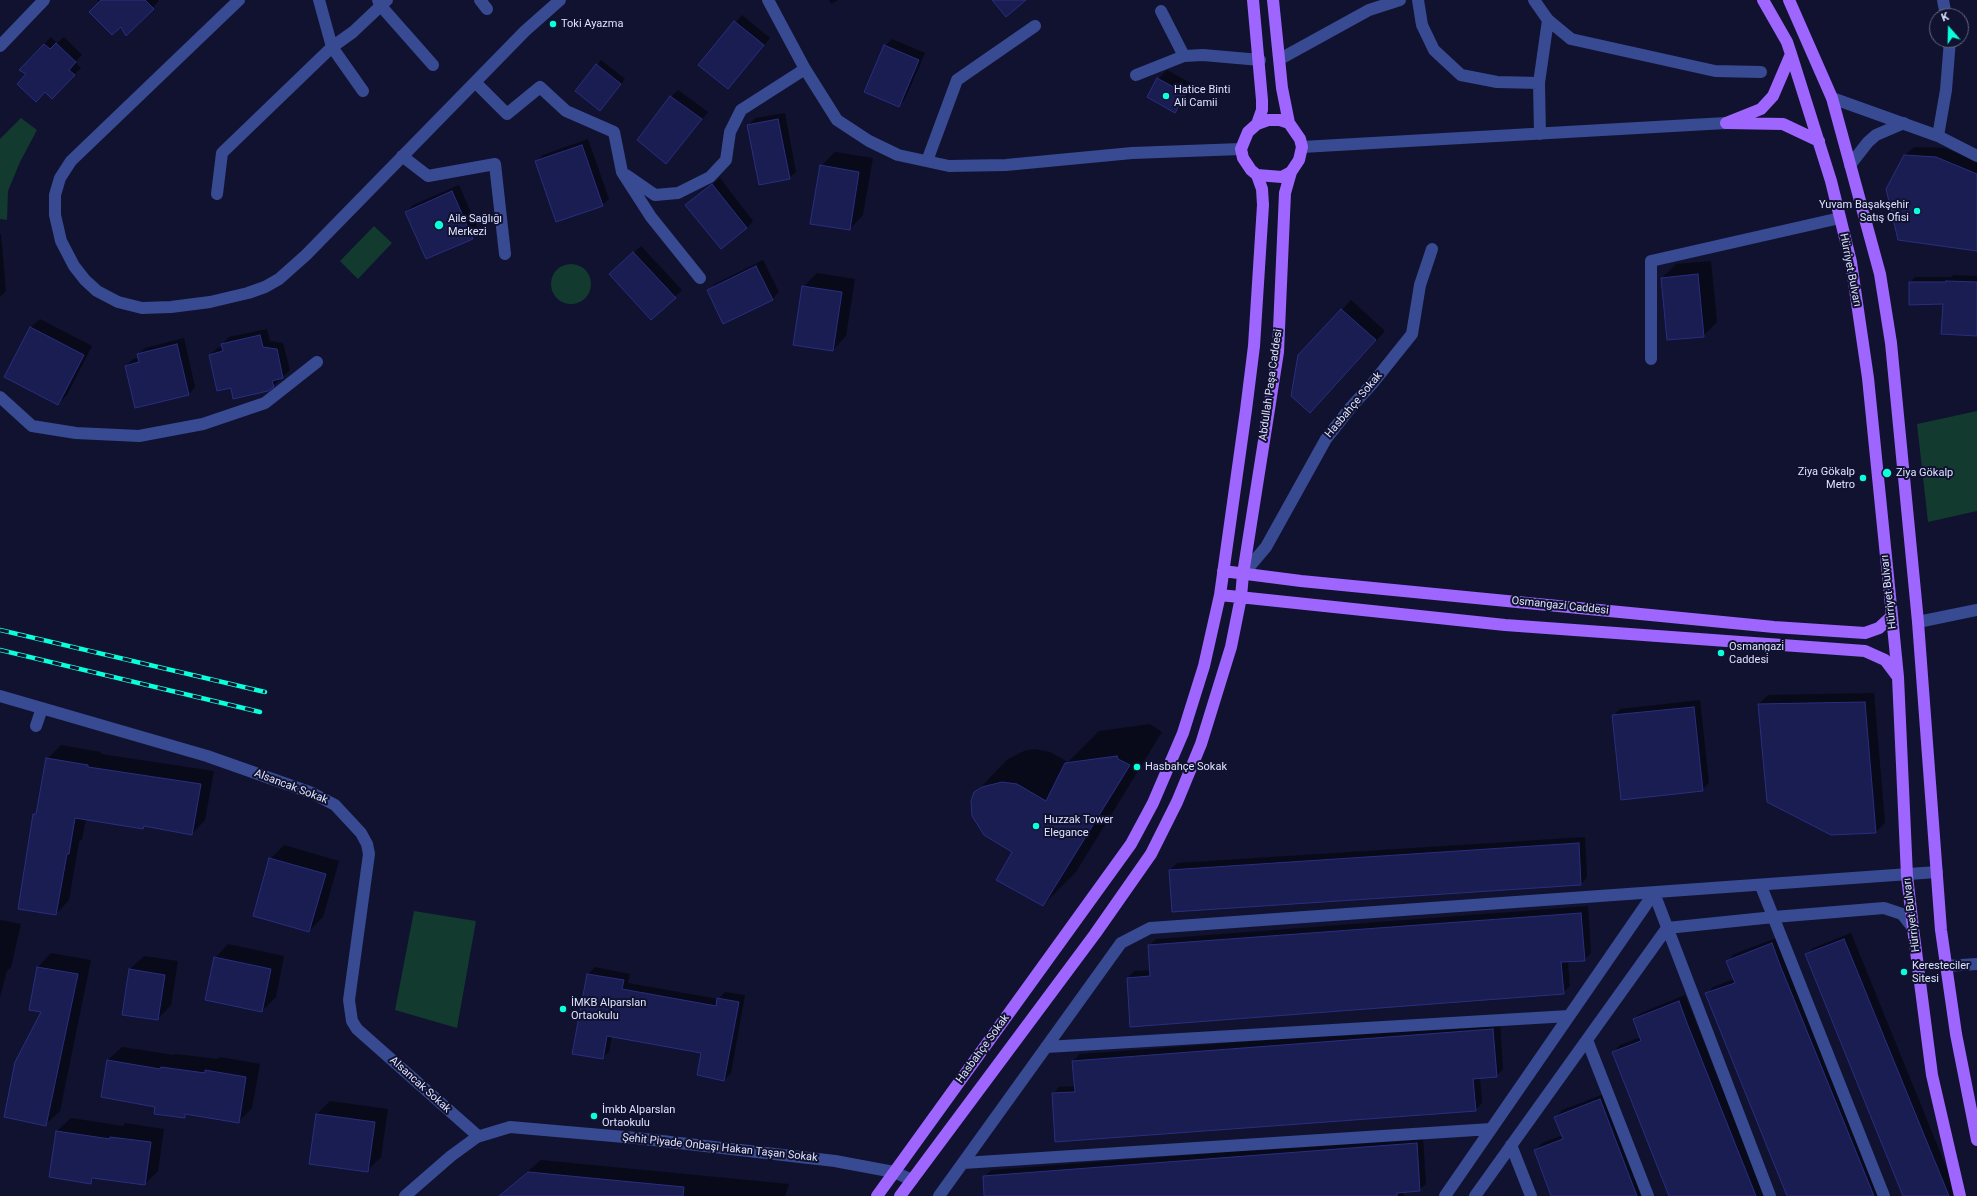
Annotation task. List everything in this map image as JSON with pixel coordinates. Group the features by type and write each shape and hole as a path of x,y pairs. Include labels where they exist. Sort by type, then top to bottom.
{"main road":[{"path":"1253,0 1260,60 1262,110 1257,124"},
{"path":"1273,0 1282,88 1290,123 1300,139 1302,147 1299,160 1291,172 1275,178 1257,175 1247,165 1241,148 1248,132 1257,124 1275,119 1290,123"},
{"name":"Hürriyet Bulvarı","path":"1763,0 1787,42 1818,141 1851,262 1868,378 1898,677 1907,876 1913,928 1932,1075 1960,1196"},
{"path":"1789,0 1832,98 1880,274 1891,343 1918,622 1941,930 1956,1034 1977,1140"},
{"path":"1726,123 1761,109 1773,96 1791,54"},
{"path":"1726,123 1783,124 1818,141"},
{"name":"Abdullah Paşa Caddesi","path":"1241,597 1243,574 1278,352 1285,193 1291,172"},
{"name":"Abdullah Paşa Caddesi","path":"1223,571 1254,346 1263,205 1262,189 1257,175"},
{"name":"Osmangazi Caddesi","path":"1223,571 1774,628 1865,633 1878,628 1892,616"},
{"name":"Hasbahçe Sokak","path":"877,1196 1131,844 1153,803 1183,733 1204,666 1220,595 1223,571"},
{"name":"Osmangazi Caddesi","path":"1220,595 1505,625 1865,651 1885,660 1898,677"},
{"name":"Hasbahçe Sokak","path":"900,1196 1095,934 1151,854 1177,802 1201,744 1231,647 1241,597"}],"street":[{"path":"0,46 44,0"},
{"path":"239,0 77,155 60,178 55,195 55,215 62,240 74,266 85,280 97,291 118,302 142,308 171,308 210,302 265,287 279,279 306,255 525,31 560,0"},
{"path":"319,0 332,48 363,91"},
{"path":"768,0 805,69 837,120 869,141 898,155 949,166 1006,165 1132,153 1241,148"},
{"path":"1280,59 1369,10 1400,0"},
{"path":"1418,0 1422,25 1434,50 1461,75 1497,82 1539,83"},
{"path":"1534,0 1548,20 1571,39 1715,71 1760,72"},
{"path":"217,194 222,153 332,48 353,32 382,2 433,65"},
{"path":"1161,11 1184,56"},
{"path":"1540,134 1539,83 1548,20"},
{"path":"928,162 957,80 1035,26"},
{"path":"1938,136 1946,90 1949,48"},
{"path":"1136,75 1184,56 1203,55 1260,60"},
{"path":"622,172 655,195 678,193 710,177 726,160 730,132 741,110 805,69"},
{"path":"475,82 507,114 540,86 566,111 614,132 622,172 651,217 700,278"},
{"path":"1832,98 1938,136 1977,156"},
{"path":"1302,147 1726,123"},
{"path":"1850,165 1868,142 1876,135 1904,123"},
{"path":"402,156 428,176 495,164 505,254"},
{"path":"1651,359 1651,261 1840,218"},
{"name":"Hasbahçe Sokak","path":"1243,574 1266,547 1326,439 1412,334 1420,285 1432,248"},
{"path":"0,397 32,426 76,433 139,436 203,424 265,403 317,362"},
{"path":"1918,622 1977,610"},
{"name":"Alsancak Sokak","path":"0,696 207,756 324,798 344,813 361,833 367,844 369,854 349,1000 352,1021 357,1029 478,1136"},
{"path":"36,726 42,708"},
{"path":"939,1196 1121,943 1150,928 1907,876 1937,872"},
{"path":"1761,886 1884,1196"},
{"path":"1654,893 1770,1196"},
{"path":"1445,1196 1654,893"},
{"path":"1475,1196 1667,928 1884,908 1902,914 1913,928"},
{"path":"1946,966 1977,964"},
{"path":"1046,1047 1569,1016"},
{"path":"1587,1040 1648,1196"},
{"name":"Şehit Piyade Onbaşı Hakan Taşan Sokak","path":"405,1196 451,1156 478,1136 510,1127 636,1138 835,1160 894,1172 912,1180"},
{"path":"963,1163 1491,1129"},
{"path":"1511,1146 1531,1196"}],"green space":[{"path":"21,118 37,130 20,162 8,191 7,220 0,219 0,139"},
{"path":"374,226 392,243 358,279 340,261"},
{"path":"575,264 582,267 588,273 591,284 590,292 582,301 575,304 567,304 560,301 552,292 551,280 554,273 563,265"},
{"path":"1977,411 1977,511 1928,522 1917,424"},
{"path":"414,911 476,921 457,1028 395,1010"}],"building":[{"path":"101,0 145,0 154,9 126,36 121,27 112,35 89,12"},
{"path":"992,0 1026,0 1006,17"},
{"path":"734,21 764,45 728,89 698,65"},
{"path":"56,43 76,62 69,70 75,75 52,99 45,92 36,102 17,84 26,74 19,70 44,44 50,49"},
{"path":"884,45 919,60 899,107 864,92"},
{"path":"596,64 621,84 600,111 575,91"},
{"name":"Hatice Binti Ali Camii","path":"1157,78 1186,94 1175,113 1147,97"},
{"path":"670,96 702,119 666,164 637,140"},
{"path":"778,119 790,179 759,185 747,125"},
{"path":"582,145 603,206 556,222 535,161"},
{"path":"1904,155 1936,157 1977,174 1977,251 1898,240 1886,189"},
{"path":"820,165 859,172 850,230 810,224"},
{"path":"712,184 747,228 721,249 685,205"},
{"name":"Aile Sağlığı Merkezi","path":"452,191 473,239 426,259 405,212"},
{"path":"633,252 676,298 651,320 609,274"},
{"path":"756,266 773,300 723,324 707,290"},
{"path":"1698,274 1704,337 1667,340 1661,278"},
{"path":"1909,282 1977,282 1977,336 1941,334 1943,304 1909,305"},
{"path":"802,286 842,292 833,351 793,345"},
{"path":"1341,309 1376,340 1310,413 1291,396 1298,355"},
{"path":"30,327 84,355 58,405 4,377"},
{"path":"260,335 263,347 277,349 283,378 272,381 274,387 268,391 233,399 231,388 217,391 209,355 223,351 221,344"},
{"path":"177,344 189,395 135,408 125,366 139,362 137,354"},
{"path":"1865,702 1876,833 1831,835 1767,802 1758,704"},
{"path":"1694,707 1703,791 1621,800 1612,715"},
{"name":"Huzzak Tower Elegance","path":"1117,756 1118,759 1130,765 1043,906 996,880 1012,852 984,835 972,816 971,801 974,792 982,787 1002,782 1017,784 1046,801 1065,763"},
{"path":"46,758 88,765 88,767 201,784 192,835 144,826 143,829 75,818 56,915 18,909 33,814 36,814"},
{"path":"1579,843 1581,885 1172,912 1169,870"},
{"path":"269,858 326,874 309,932 253,916"},
{"path":"1581,913 1585,961 1561,962 1564,994 1130,1027 1127,978 1150,976 1148,945"},
{"path":"1844,939 1949,1196 1903,1196 1805,954"},
{"path":"1772,943 1874,1196 1787,1196 1705,993 1735,983 1726,961"},
{"path":"214,957 271,969 262,1012 205,1000"},
{"path":"37,967 78,974 46,1126 4,1117 15,1062 41,1012 29,1010"},
{"path":"129,969 165,975 158,1020 122,1015"},
{"path":"587,974 624,980 622,989 716,1006 717,998 739,1002 724,1081 697,1075 701,1053 607,1036 603,1059 572,1054"},
{"path":"1679,1001 1756,1196 1669,1196 1612,1052 1641,1041 1633,1019"},
{"path":"1493,1029 1497,1077 1473,1079 1476,1111 1055,1142 1052,1093 1075,1092 1072,1061"},
{"path":"107,1060 160,1069 161,1067 205,1073 205,1070 246,1077 239,1123 185,1114 185,1118 154,1114 155,1107 101,1097"},
{"path":"1600,1099 1637,1196 1551,1196 1534,1150 1563,1139 1554,1117"},
{"path":"316,1114 375,1122 368,1172 309,1164"},
{"path":"56,1131 110,1139 110,1137 151,1142 145,1185 92,1178 91,1184 49,1177"},
{"path":"1417,1143 1420,1191 1397,1193 1397,1196 984,1196 983,1176"},
{"path":"528,1172 684,1187 683,1196 499,1196"}],"railway":[{"path":"0,630 265,692"},
{"path":"0,650 260,712"}],"place":[{"name":"Toki Ayazma","path":"553,24"},
{"name":"Hatice Binti Ali Camii","path":"1166,96"},
{"name":"Yuvam Başakşehir Satış Ofisi","path":"1917,211"},
{"name":"Aile Sağlığı Merkezi","path":"439,225"},
{"name":"Ziya Gökalp","path":"1887,473"},
{"name":"Ziya Gökalp Metro","path":"1863,478"},
{"name":"Osmangazi̇ Caddesi̇","path":"1721,653"},
{"name":"Hasbahçe Sokak","path":"1137,767"},
{"name":"Huzzak Tower Elegance","path":"1036,826"},
{"name":"Keresteciler Sitesi","path":"1904,972"},
{"name":"İMKB Alparslan Ortaokulu","path":"563,1009"},
{"name":"İmkb Alparslan Ortaokulu","path":"594,1116"}]}
